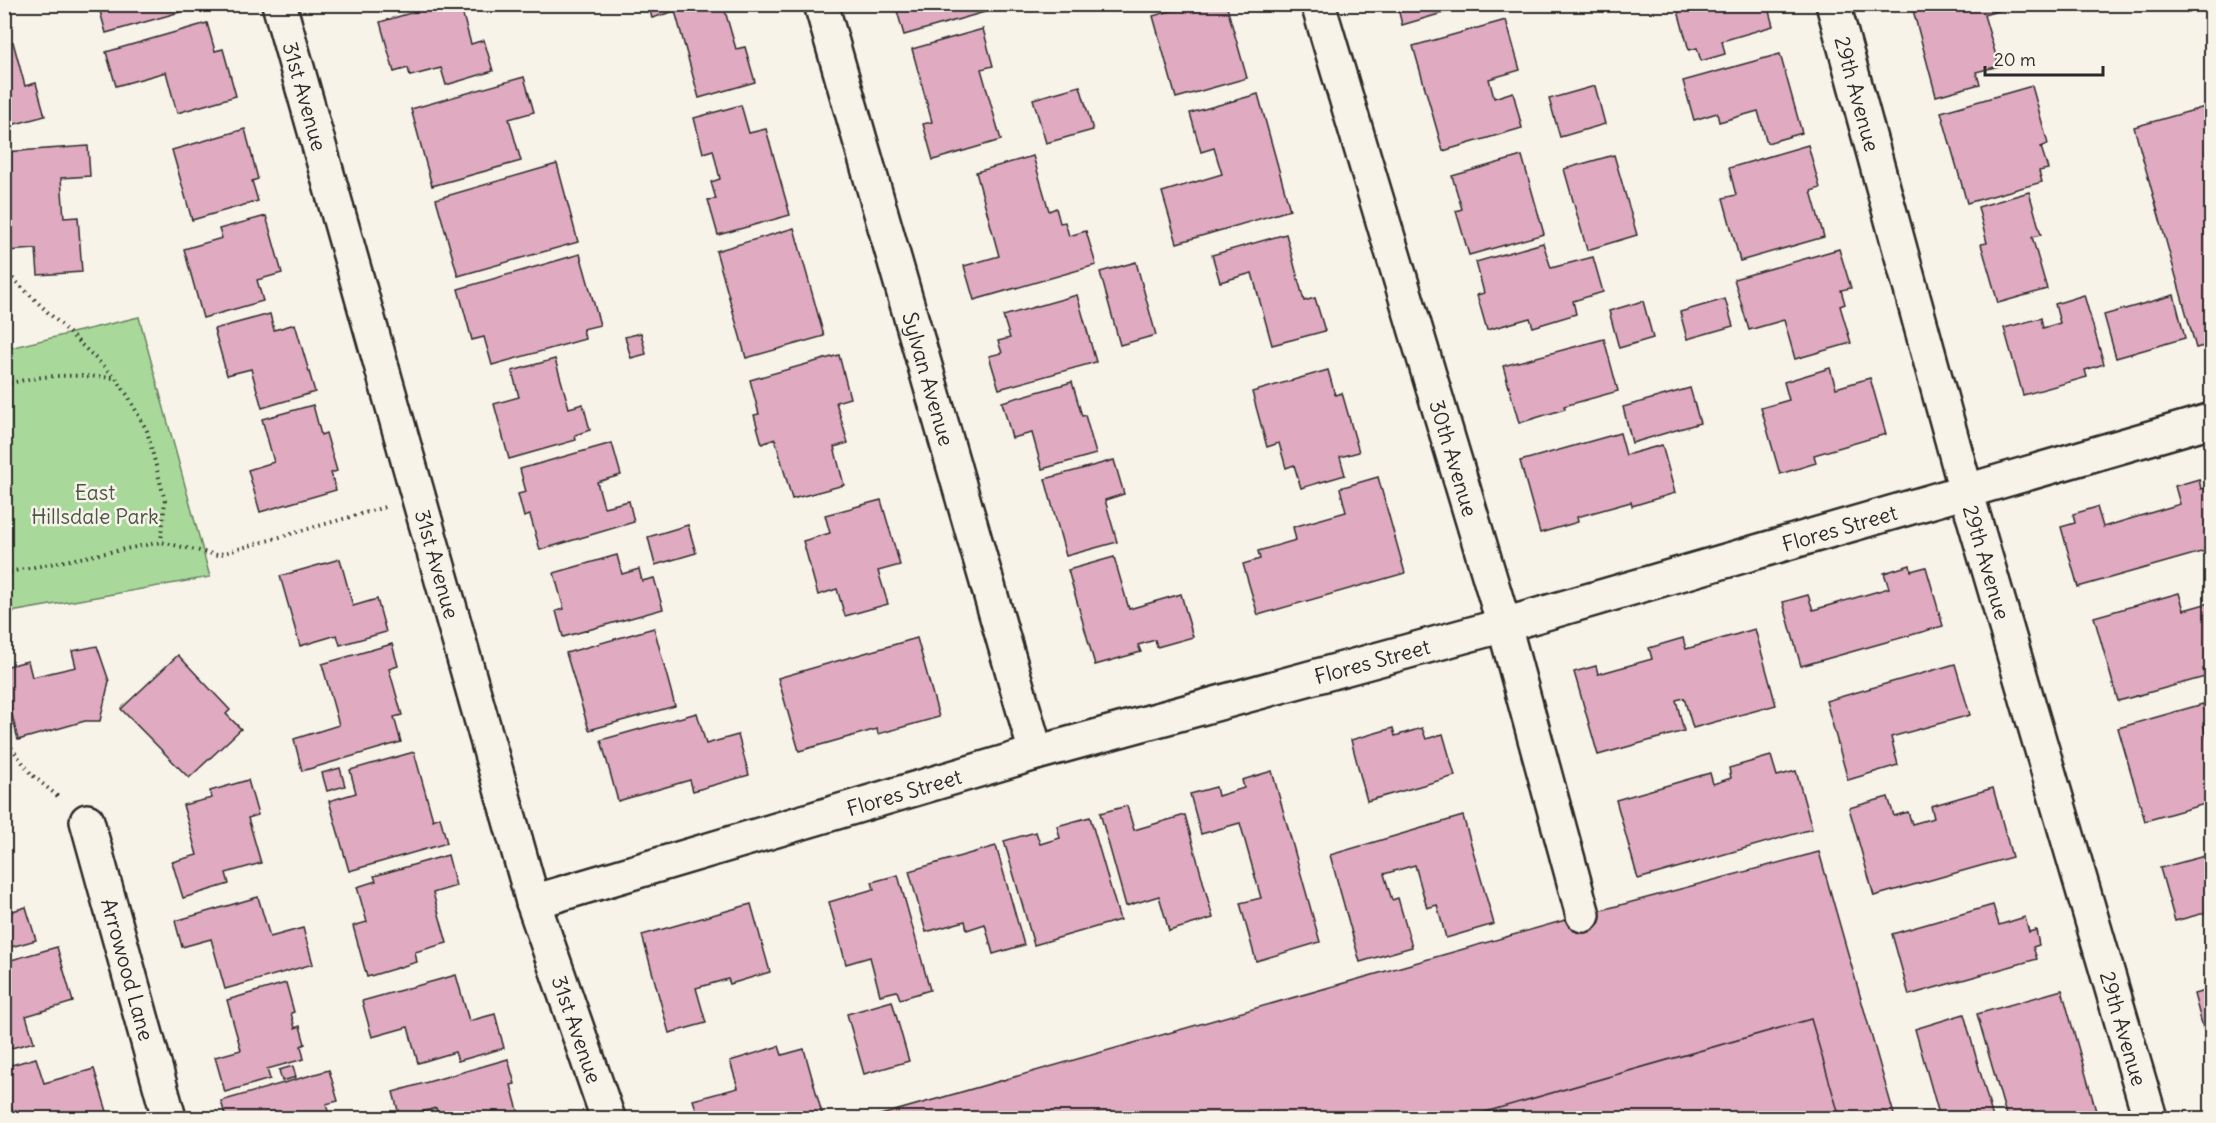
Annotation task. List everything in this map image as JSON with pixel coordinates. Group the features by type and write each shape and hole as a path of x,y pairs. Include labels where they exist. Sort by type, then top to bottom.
{"street":[{"name":"31st Avenue","path":"279,4 533,903 608,1119"},
{"name":"Sylvan Avenue","path":"820,4 1036,753"},
{"name":"30th Avenue","path":"1318,4 1504,625 1583,915"},
{"name":"29th Avenue","path":"1833,4 1966,491 2150,1119"},
{"name":"Flores Street","path":"533,903 1036,753 1504,625 2211,420"},
{"name":"Arrowood Lane","path":"87,821 169,1119"}],"path":[{"path":"4,270 116,378 128,396 147,431 165,501 160,542"},
{"path":"4,385 58,374 116,378"},
{"path":"4,573 160,542 217,555 417,497"},
{"path":"4,738 33,776 87,821"}],"green space":[{"name":"East Hillsdale Park","path":"139,317 210,577 5,613 5,349"}],"building":[{"path":"98,4 205,4 205,5 106,33"},
{"path":"441,4 460,4 471,44 484,40 493,71 446,85 441,68 410,76 408,68 394,72 380,22"},
{"path":"648,4 723,4 736,49 745,47 755,82 699,98 675,11 652,18"},
{"path":"895,4 1013,4 904,35"},
{"path":"1195,4 1226,4 1247,78 1176,98 1153,16"},
{"path":"1397,4 1473,4 1402,25"},
{"path":"1676,4 1767,4 1773,26 1722,41 1725,54 1701,61 1697,48 1689,50"},
{"path":"1932,4 2004,4 2005,9 1984,15 1999,66 1976,72 1980,84 1936,96 1913,10"},
{"path":"1506,20 1520,70 1489,79 1494,98 1513,92 1522,128 1443,151 1413,46"},
{"path":"207,23 215,51 223,49 236,96 177,113 166,72 116,86 106,52"},
{"path":"983,29 993,66 981,69 1001,140 933,160 923,124 932,122 912,49"},
{"path":"13,42 25,86 36,83 45,116 4,127 4,44"},
{"path":"1780,54 1802,133 1767,143 1758,111 1719,122 1717,113 1694,120 1683,81"},
{"path":"524,77 534,112 509,119 521,161 432,186 411,109"},
{"path":"1080,86 1093,130 1046,143 1033,99"},
{"path":"1595,86 1605,124 1560,137 1549,99"},
{"path":"2032,86 2048,144 2041,147 2048,169 2039,171 2042,182 1967,203 1941,112"},
{"path":"1258,94 1290,210 1177,243 1162,192 1222,174 1214,148 1201,152 1190,113"},
{"path":"741,105 749,133 766,129 790,215 718,235 708,200 716,199 711,182 720,179 713,150 703,153 694,118"},
{"path":"2212,105 2212,344 2196,348 2134,127"},
{"path":"245,129 258,179 252,181 258,201 192,220 172,150"},
{"path":"1808,145 1820,188 1811,191 1824,237 1740,261 1723,198 1736,195 1729,168"},
{"path":"88,146 90,176 61,178 64,218 78,217 82,272 38,275 36,249 6,251 4,152"},
{"path":"1614,155 1637,235 1587,250 1564,169"},
{"path":"1033,156 1049,211 1056,208 1060,223 1065,222 1069,236 1086,231 1096,265 974,300 964,266 999,256 976,172"},
{"path":"1522,156 1544,234 1469,255 1456,211 1462,209 1452,176"},
{"path":"557,164 578,242 458,276 436,199"},
{"path":"2029,192 2041,235 2032,237 2047,289 1998,303 1981,244 1987,243 1978,207"},
{"path":"266,216 282,273 257,280 263,301 203,318 184,249 222,238 219,229"},
{"path":"794,228 824,336 746,358 716,251"},
{"path":"1286,234 1304,301 1315,298 1325,331 1272,345 1252,273 1220,282 1212,255"},
{"path":"1543,243 1551,268 1593,257 1603,292 1573,301 1576,314 1533,327 1530,318 1487,330 1477,295 1484,293 1476,262"},
{"path":"1839,249 1851,288 1841,290 1845,304 1840,306 1851,343 1795,359 1784,320 1749,330 1734,279"},
{"path":"580,254 600,325 583,329 585,339 492,365 484,337 472,340 458,289"},
{"path":"1136,262 1156,335 1120,345 1100,272"},
{"path":"1077,295 1096,362 999,389 989,356 1002,353 998,341 1010,338 1003,316"},
{"path":"2084,295 2104,364 2085,370 2087,377 2023,395 2004,328 2041,318 2043,328 2060,323 2055,304"},
{"path":"2174,295 2185,338 2116,358 2104,315"},
{"path":"1725,299 1733,326 1687,339 1680,312"},
{"path":"1643,301 1653,338 1619,348 1609,311"},
{"path":"270,314 274,330 295,324 315,392 262,408 251,369 227,375 214,329"},
{"path":"641,333 646,354 631,358 625,337"},
{"path":"1604,339 1618,391 1564,406 1565,409 1519,423 1503,366"},
{"path":"839,355 850,398 836,402 848,443 834,447 844,485 792,499 775,439 762,444 754,415 759,414 750,380"},
{"path":"555,359 569,408 583,404 590,430 575,435 576,440 509,459 494,404 519,397 512,371"},
{"path":"1830,368 1836,388 1870,378 1886,434 1814,455 1816,463 1780,474 1761,408 1789,400 1784,382"},
{"path":"1328,370 1335,395 1342,393 1359,452 1340,457 1345,475 1301,488 1294,465 1286,468 1279,443 1267,447 1252,392"},
{"path":"1072,382 1082,416 1085,415 1096,454 1042,469 1032,433 1012,438 1002,402"},
{"path":"1690,388 1700,423 1632,443 1623,407"},
{"path":"313,405 321,435 326,433 337,471 331,473 336,490 260,512 248,470 274,462 262,419"},
{"path":"1620,433 1626,455 1662,445 1675,493 1632,506 1631,502 1577,517 1578,522 1540,533 1520,461"},
{"path":"612,443 621,475 597,482 604,507 629,501 634,522 540,550 530,515 524,517 518,494 526,492 520,469"},
{"path":"1114,460 1124,494 1105,500 1117,542 1066,556 1045,479"},
{"path":"1378,477 1405,573 1258,615 1243,564 1260,559 1258,551 1296,540 1293,527 1346,512 1340,488"},
{"path":"2199,479 2201,489 2212,486 2212,549 2078,587 2061,527 2075,523 2073,514 2097,507 2103,527 2180,504 2175,486"},
{"path":"881,500 900,565 878,571 888,604 845,616 837,589 818,595 803,541 830,533 825,515"},
{"path":"688,525 696,553 655,565 648,537"},
{"path":"617,555 622,574 639,569 642,581 654,578 663,609 563,637 556,611 564,609 554,573"},
{"path":"1114,557 1129,609 1181,594 1193,637 1157,647 1155,640 1138,645 1141,652 1095,665 1068,570"},
{"path":"340,559 353,606 377,599 386,632 340,645 337,635 300,646 280,576"},
{"path":"1910,565 1911,571 1926,567 1943,626 1801,666 1783,602 1808,595 1813,610 1889,588 1884,573"},
{"path":"2179,593 2184,610 2212,602 2212,667 2203,669 2205,677 2118,701 2094,617"},
{"path":"654,628 675,706 589,730 566,653"},
{"path":"1755,629 1776,705 1693,728 1684,698 1676,700 1684,731 1598,755 1574,672 1596,666 1598,674 1652,659 1649,648 1683,638 1686,649"},
{"path":"917,638 939,717 878,734 877,729 799,751 778,678"},
{"path":"392,644 398,666 389,669 402,715 394,717 401,742 302,771 294,739 339,725 322,664"},
{"path":"97,646 109,681 100,721 85,721 18,740 4,681 4,667 28,661 32,677 76,667 72,651"},
{"path":"178,655 230,710 226,714 241,729 189,778 121,709"},
{"path":"1955,664 1970,715 1891,737 1898,765 1848,780 1826,701"},
{"path":"2203,704 2208,721 2203,723 2212,755 2212,802 2145,821 2118,728"},
{"path":"697,713 706,744 738,735 749,775 693,791 690,780 618,801 601,740"},
{"path":"1393,728 1395,736 1422,728 1426,739 1443,734 1455,776 1367,801 1351,740"},
{"path":"414,752 433,820 440,817 447,843 349,871 329,801 356,793 350,770"},
{"path":"1771,756 1777,776 1796,771 1812,829 1638,879 1616,800 1710,773 1713,784 1731,778 1729,768"},
{"path":"340,768 345,786 327,791 322,773"},
{"path":"1272,771 1320,942 1256,961 1240,903 1261,898 1240,823 1201,834 1190,794 1216,787 1218,796 1244,788 1242,780"},
{"path":"248,780 258,815 248,818 261,863 226,873 229,884 183,898 172,862 197,855 183,805 212,798 210,791"},
{"path":"1993,788 2012,857 1874,896 1849,808 1888,797 1894,816 1908,812 1912,824 1934,818 1931,806"},
{"path":"1127,806 1134,830 1185,815 1213,918 1169,931 1159,896 1126,906 1100,813"},
{"path":"1463,816 1494,924 1446,938 1437,905 1427,908 1415,865 1384,874 1392,900 1398,898 1412,947 1360,962 1330,855"},
{"path":"1090,817 1120,920 1034,945 1004,841 1036,832 1040,844 1060,838 1057,826"},
{"path":"996,846 1024,945 993,954 985,924 967,930 965,921 926,932 909,871"},
{"path":"1819,852 1895,1118 870,1118 1583,915"},
{"path":"2212,854 2212,911 2175,921 2160,868"},
{"path":"448,855 456,886 433,893 447,943 415,952 417,962 367,977 353,926 367,922 357,887 376,881 374,876"},
{"path":"898,875 930,990 900,999 897,991 880,995 870,957 846,964 829,902 874,889 872,882"},
{"path":"258,897 270,937 303,928 313,964 225,989 211,939 182,947 175,921"},
{"path":"751,904 770,972 730,984 728,979 696,988 706,1023 669,1033 642,935"},
{"path":"1993,905 1999,925 2025,917 2029,932 2036,930 2039,945 2033,947 2037,959 1909,995 1892,934"},
{"path":"26,907 36,940 4,949 4,908 6,913"},
{"path":"57,947 73,1002 26,1016 34,1042 4,1050 4,962"},
{"path":"456,975 469,1021 495,1014 504,1048 458,1061 455,1052 418,1063 408,1027 372,1037 362,1001"},
{"path":"286,983 294,1012 291,1013 295,1028 300,1026 305,1044 301,1046 304,1059 267,1069 270,1079 225,1092 215,1057 241,1050 227,1000"},
{"path":"2212,989 2212,1026 2203,1028 2194,994"},
{"path":"2062,990 2098,1118 2007,1118 1977,1014"},
{"path":"892,1001 909,1061 864,1074 847,1014"},
{"path":"1964,1014 1993,1118 1940,1118 1915,1029"},
{"path":"1811,1019 1840,1118 1464,1118"},
{"path":"779,1046 782,1055 804,1049 823,1117 699,1118 693,1100 738,1088 730,1061"},
{"path":"36,1058 44,1083 94,1069 109,1118 15,1118 4,1083 4,1067"},
{"path":"508,1059 515,1084 511,1085 520,1118 439,1118 436,1108 400,1118 393,1092"},
{"path":"293,1066 296,1077 282,1081 279,1070"},
{"path":"329,1070 338,1101 326,1104 330,1118 226,1118 221,1101"}]}
